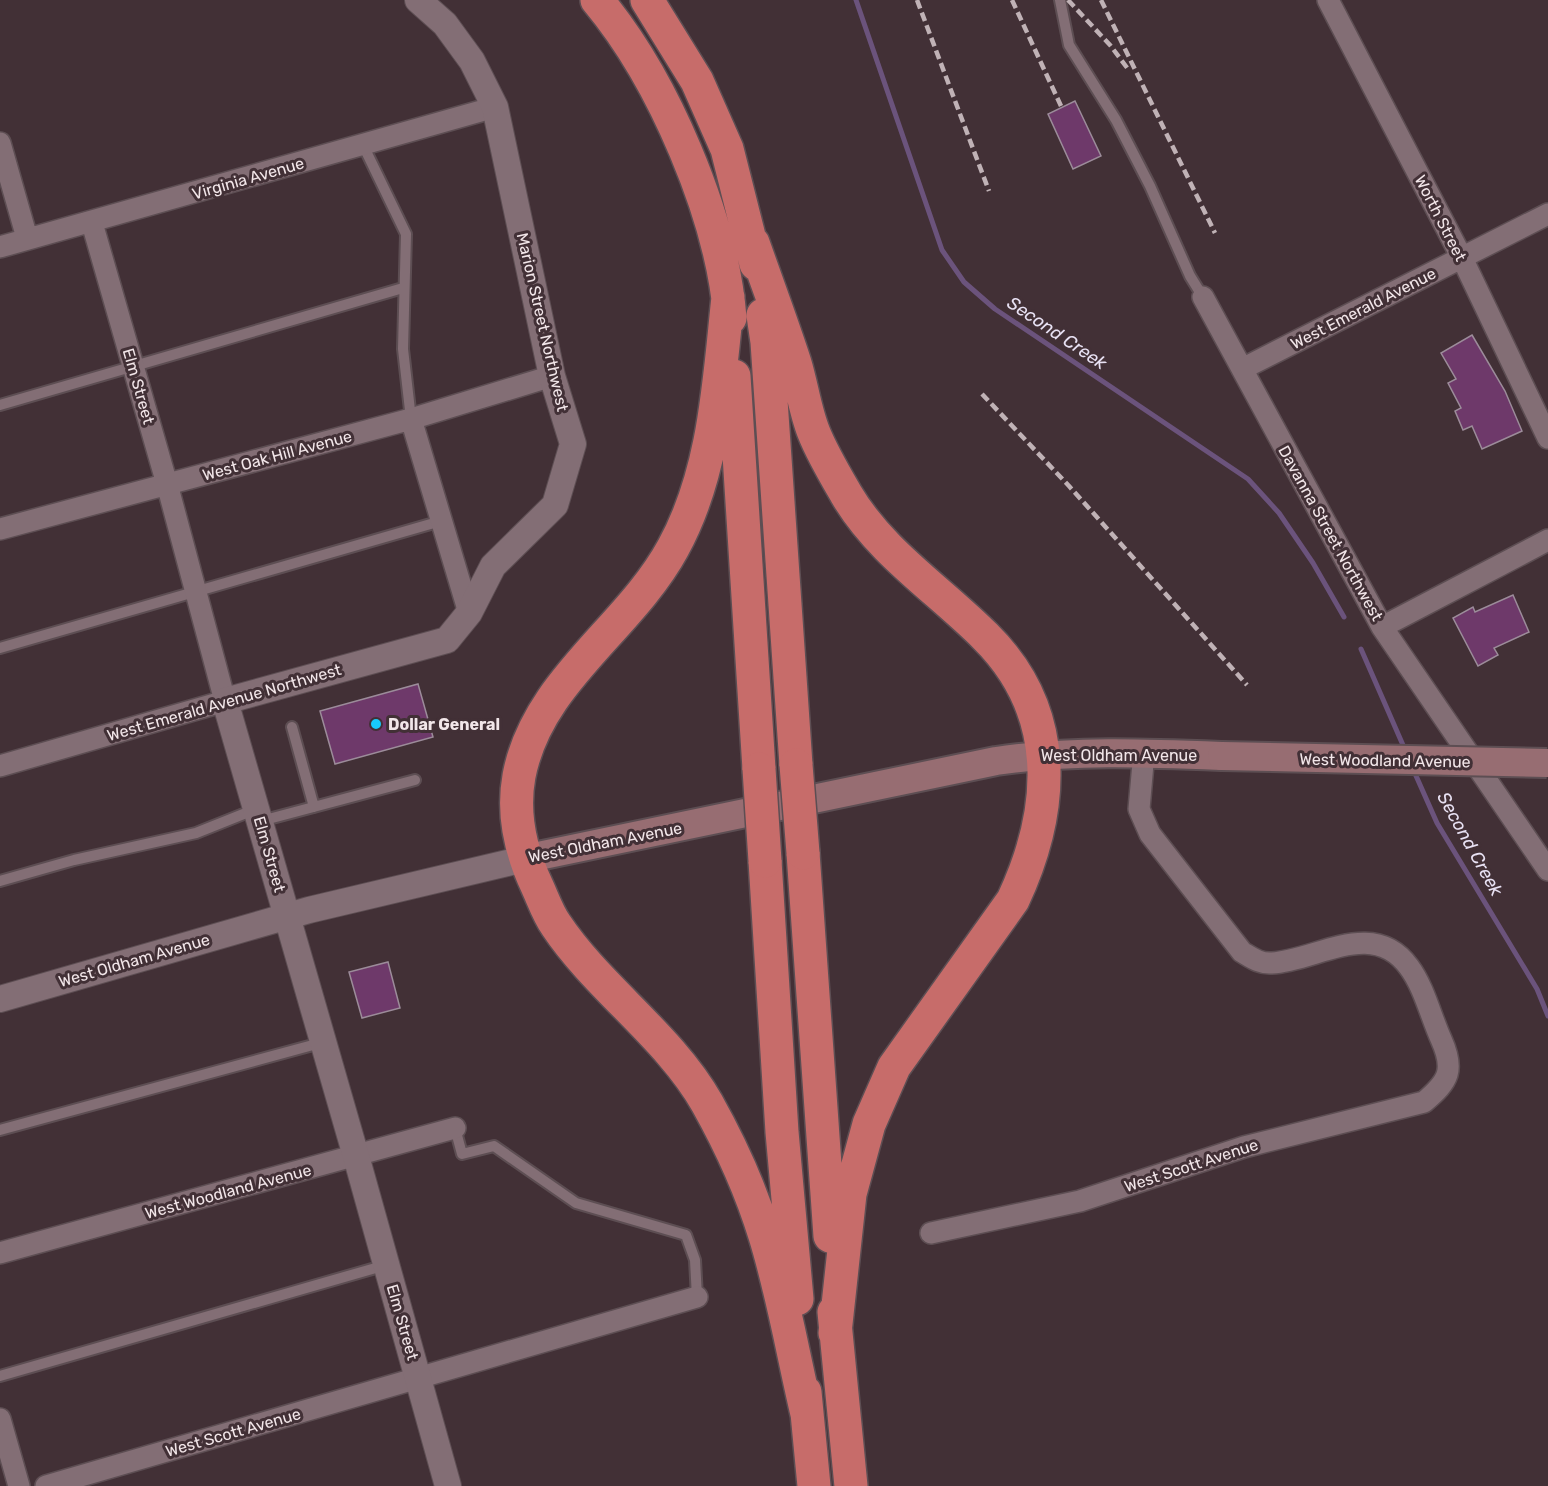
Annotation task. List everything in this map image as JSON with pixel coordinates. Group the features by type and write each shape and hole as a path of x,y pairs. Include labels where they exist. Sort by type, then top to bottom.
{"highway":[{"path":"597,0 617,24 668,111 707,210 728,297 782,1132 814,1486"},
{"path":"647,0 697,81 728,149 753,243 794,362 814,433 847,495 892,553 986,636 1012,668 1031,701 1038,721 1044,754 1044,795 1035,846 1013,900 894,1067 869,1124 850,1194 835,1333"},
{"path":"753,243 768,342 796,765 821,1083 835,1333 850,1486"},
{"path":"728,297 715,412 700,485 673,549 623,617 552,696 530,738 519,777 517,824 524,859 555,924 588,965 654,1033 705,1100 736,1160 765,1236 807,1414"}],"main road":[{"name":"West Oldham Avenue","path":"524,859 996,761 1044,754 1144,752 1222,756"},
{"name":"West Woodland Avenue","path":"1222,756 1547,763"}],"street":[{"name":"Marion Street Northwest","path":"418,0 445,24 472,61 495,107 552,376 573,444 567,472 555,505 493,567 469,613 447,640"},
{"name":"Worth Street","path":"1328,0 1461,258 1548,438"},
{"name":"Virginia Avenue","path":"0,247 27,238 92,223 495,107"},
{"path":"0,143 27,238"},
{"name":"West Emerald Avenue","path":"1242,369 1548,214"},
{"name":"Elm Street","path":"92,223 448,1486"},
{"name":"Davanna Street Northwest","path":"1203,297 1382,627 1548,870"},
{"name":"West Oak Hill Avenue","path":"0,530 411,419 552,376"},
{"path":"411,419 469,613"},
{"path":"1382,627 1548,540"},
{"name":"West Emerald Avenue Northwest","path":"0,766 447,640"},
{"name":"West Scott Avenue","path":"932,1233 1080,1201 1244,1147 1424,1102 1444,1085 1449,1070 1448,1054 1410,968 1398,955 1377,946 1350,943 1272,963 1256,962 1242,952 1150,834 1138,809 1144,752"},
{"name":"West Oldham Avenue","path":"0,999 288,916 524,859"},
{"name":"West Woodland Avenue","path":"0,1253 455,1128"},
{"name":"West Scott Avenue","path":"46,1486 697,1297"},
{"path":"0,1419 19,1486"}],"lane":[{"path":"1060,0 1070,45 1116,120 1150,186 1190,276 1203,297"},
{"path":"363,145 406,234 403,349 411,419"},
{"path":"0,405 403,288"},
{"path":"0,648 441,521"},
{"path":"292,727 314,807"},
{"path":"0,881 74,860 196,833 259,815 314,807 415,780"},
{"path":"0,1130 324,1042"},
{"path":"455,1128 462,1154 494,1146 576,1203 686,1235 695,1260 697,1297"},
{"path":"0,1376 387,1265"}],"building":[{"path":"1075,101 1101,156 1073,169 1048,114"},
{"path":"1472,335 1505,391 1522,431 1482,449 1472,426 1463,430 1455,411 1461,408 1448,383 1456,379 1441,353"},
{"path":"1513,595 1529,632 1494,648 1498,655 1478,666 1453,618 1473,607 1475,612"},
{"name":"Dollar General","path":"418,684 433,737 335,764 320,711"},
{"path":"388,962 400,1008 362,1018 349,972"}],"waterway":[{"name":"Second Creek","path":"856,0 942,250 964,282 995,309 1248,479 1279,513 1313,563 1344,617"},
{"name":"Second Creek","path":"1361,649 1406,752"},
{"name":"Second Creek","path":"1413,769 1437,823 1537,989 1548,1016"}],"railway":[{"path":"917,0 989,191"},
{"path":"1012,0 1061,106"},
{"path":"1068,0 1110,45 1128,69"},
{"path":"1101,0 1215,233"},
{"path":"982,394 1069,486 1247,685"}],"place":[{"name":"Dollar General","path":"376,724"}]}
